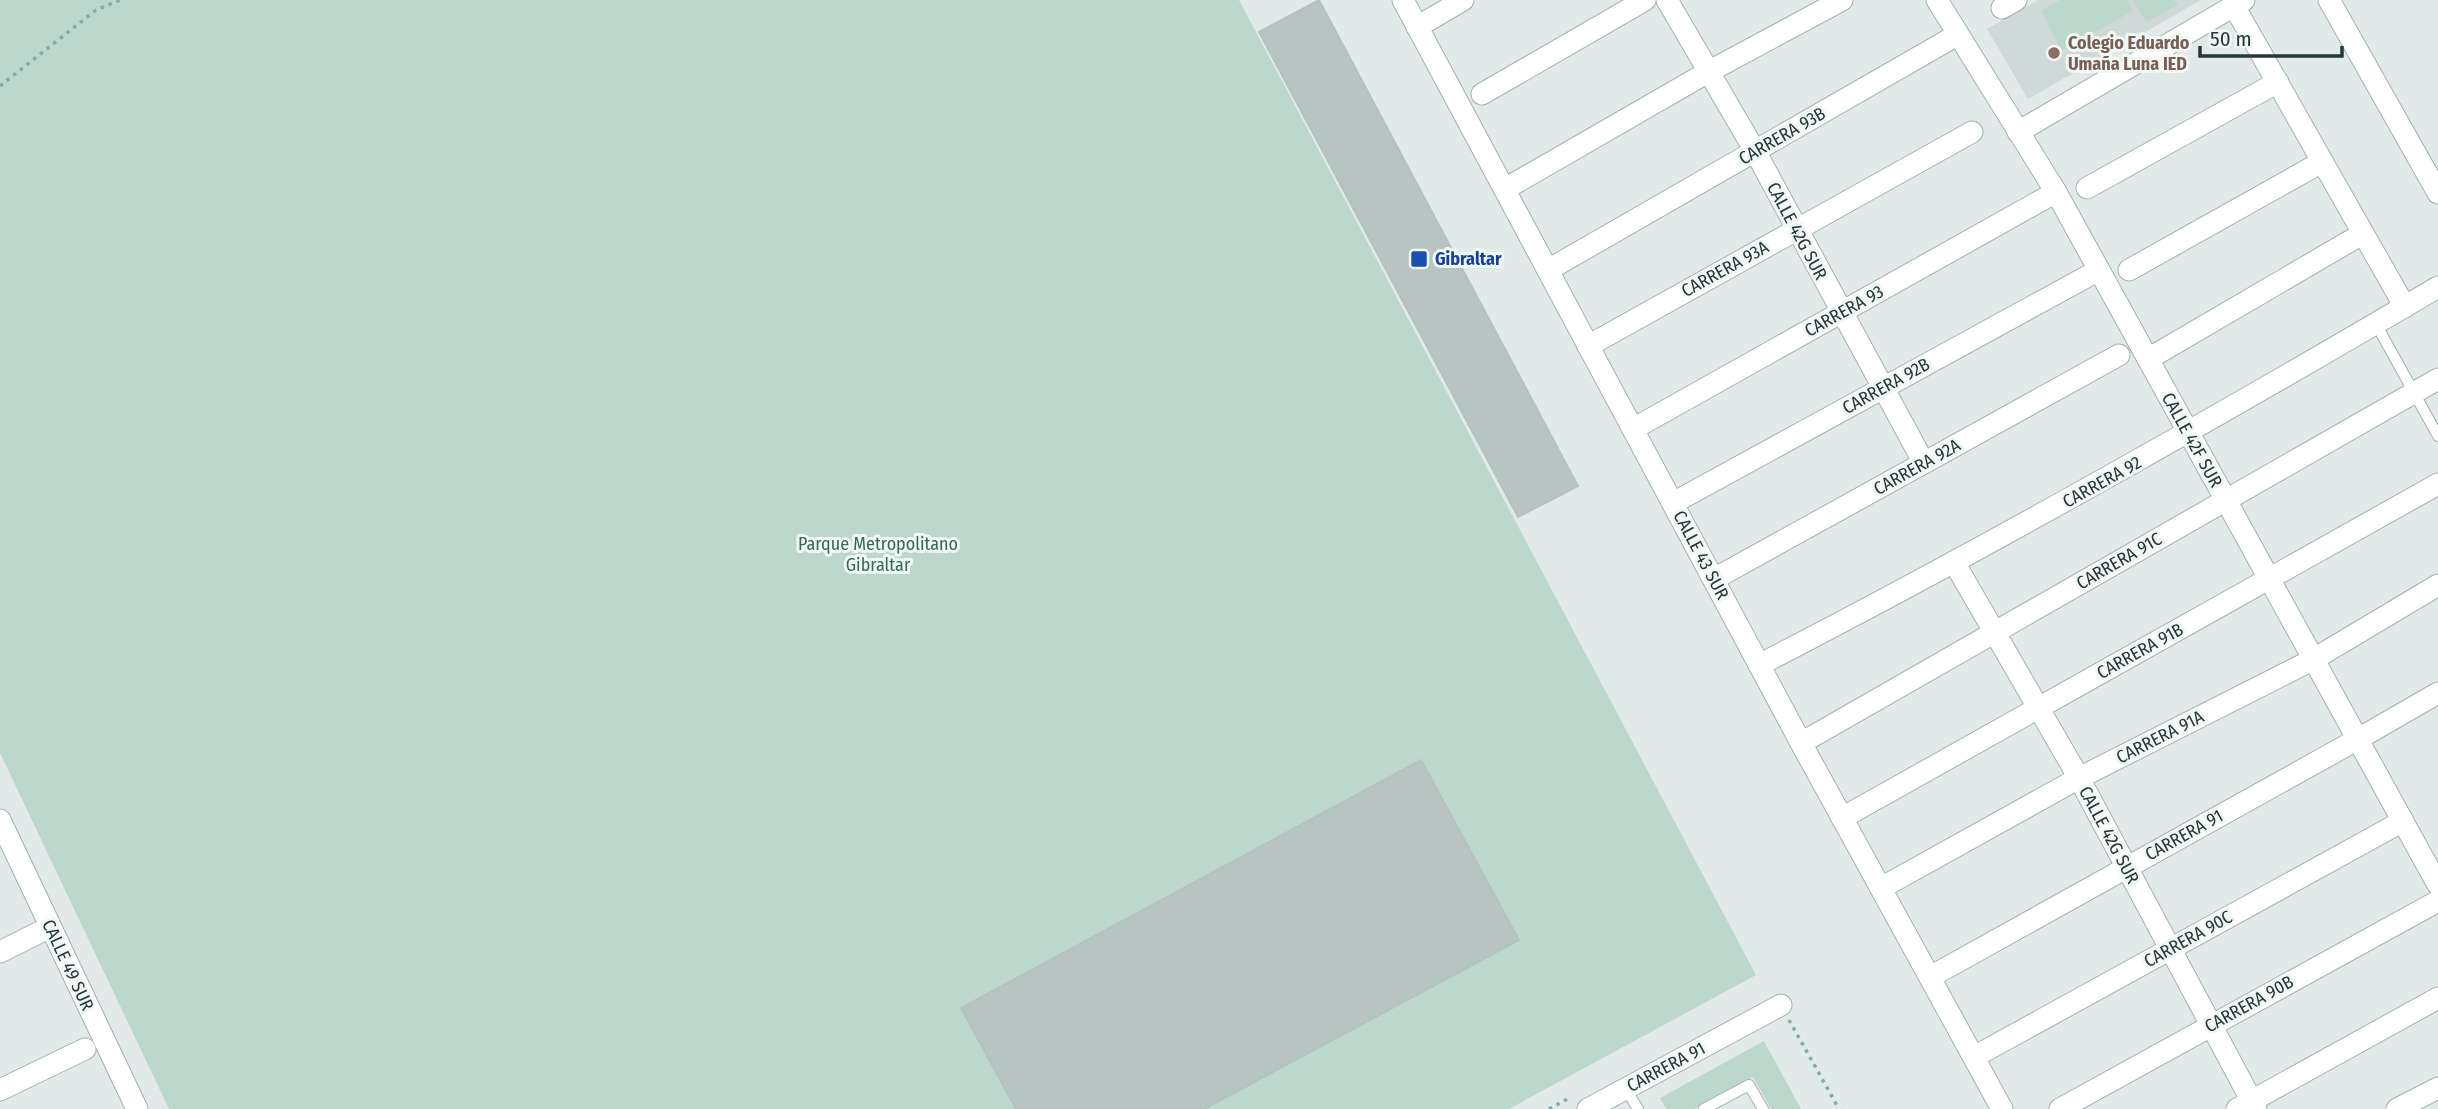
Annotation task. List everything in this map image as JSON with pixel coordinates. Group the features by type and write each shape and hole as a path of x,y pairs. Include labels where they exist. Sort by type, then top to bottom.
{"street":[{"name":"CALLE 43 SUR","path":"1403,0 1801,743 2002,1109"},
{"path":"1417,27 1464,0"},
{"path":"1482,93 1645,0"},
{"name":"CALLE 42G SUR","path":"1667,0 1755,151 1924,463"},
{"path":"1505,189 1708,72 1842,0"},
{"name":"CALLE 42F SUR","path":"1937,0 2056,192 2438,885"},
{"path":"2329,0 2438,193"},
{"path":"2018,132 2239,3 2320,163 2404,307"},
{"name":"CARRERA 93B","path":"1548,270 1957,35"},
{"path":"2087,188 2278,82"},
{"name":"CARRERA 93A","path":"1588,346 1972,132"},
{"path":"2129,270 2320,163"},
{"name":"CARRERA 93","path":"1633,429 2056,192"},
{"path":"2148,359 2362,234"},
{"name":"CARRERA 92B","path":"1673,503 2099,270"},
{"name":"CARRERA 92","path":"1759,665 1955,564 2189,433 2438,287"},
{"name":"CARRERA 92A","path":"1714,579 2119,355"},
{"name":"CARRERA 91C","path":"1801,743 2438,379"},
{"name":"CARRERA 91B","path":"1842,817 2438,484"},
{"name":"CALLE 42G SUR","path":"1955,564 2039,707 2171,948 2248,1106"},
{"name":"CARRERA 91A","path":"1881,888 2078,778 2314,659 2438,585"},
{"name":"CARRERA 91","path":"1930,977 2437,695"},
{"name":"CALLE 49 SUR","path":"0,820 137,1109"},
{"name":"CARRERA 90C","path":"1974,1057 2403,821"},
{"name":"CARRERA 90B","path":"2060,1109 2438,901"},
{"path":"0,953 50,927"},
{"path":"2248,1106 2438,998"},
{"name":"CARRERA 91","path":"1588,1109 1781,1005"},
{"path":"0,1090 85,1049"},
{"path":"2397,1109 2438,1088"}],"lane":[{"path":"2376,324 2438,436"},
{"path":"1704,1109 1749,1085 1763,1109"},
{"path":"1626,1089 1638,1109"}],"path":[{"path":"0,86 96,10 120,0"},
{"path":"1781,1005 1839,1109"}],"shaded area":[{"name":"Colegio Eduardo Umaña Luna IED","path":"2038,0 2201,0 2028,99 1987,29"}],"green space":[{"name":"Parque Metropolitano Gibraltar","path":"0,0 1239,0 1756,975 1509,1109 169,1109 0,753"},
{"path":"2060,0 2127,0 2133,11 2062,50 2041,10"},
{"path":"2133,0 2175,0 2178,5 2146,22"},
{"path":"1764,1041 1801,1109 1771,1109 1753,1077 1694,1109 1666,1109 1660,1098"}],"building":[{"name":"Gibraltar","path":"1319,0 1578,486 1518,517 1259,32"},
{"path":"1421,760 1519,940 1204,1109 1016,1109 961,1008"}],"place":[{"name":"Colegio Eduardo Umaña Luna IED","path":"2054,53"},
{"name":"Gibraltar","path":"1419,259"}]}
